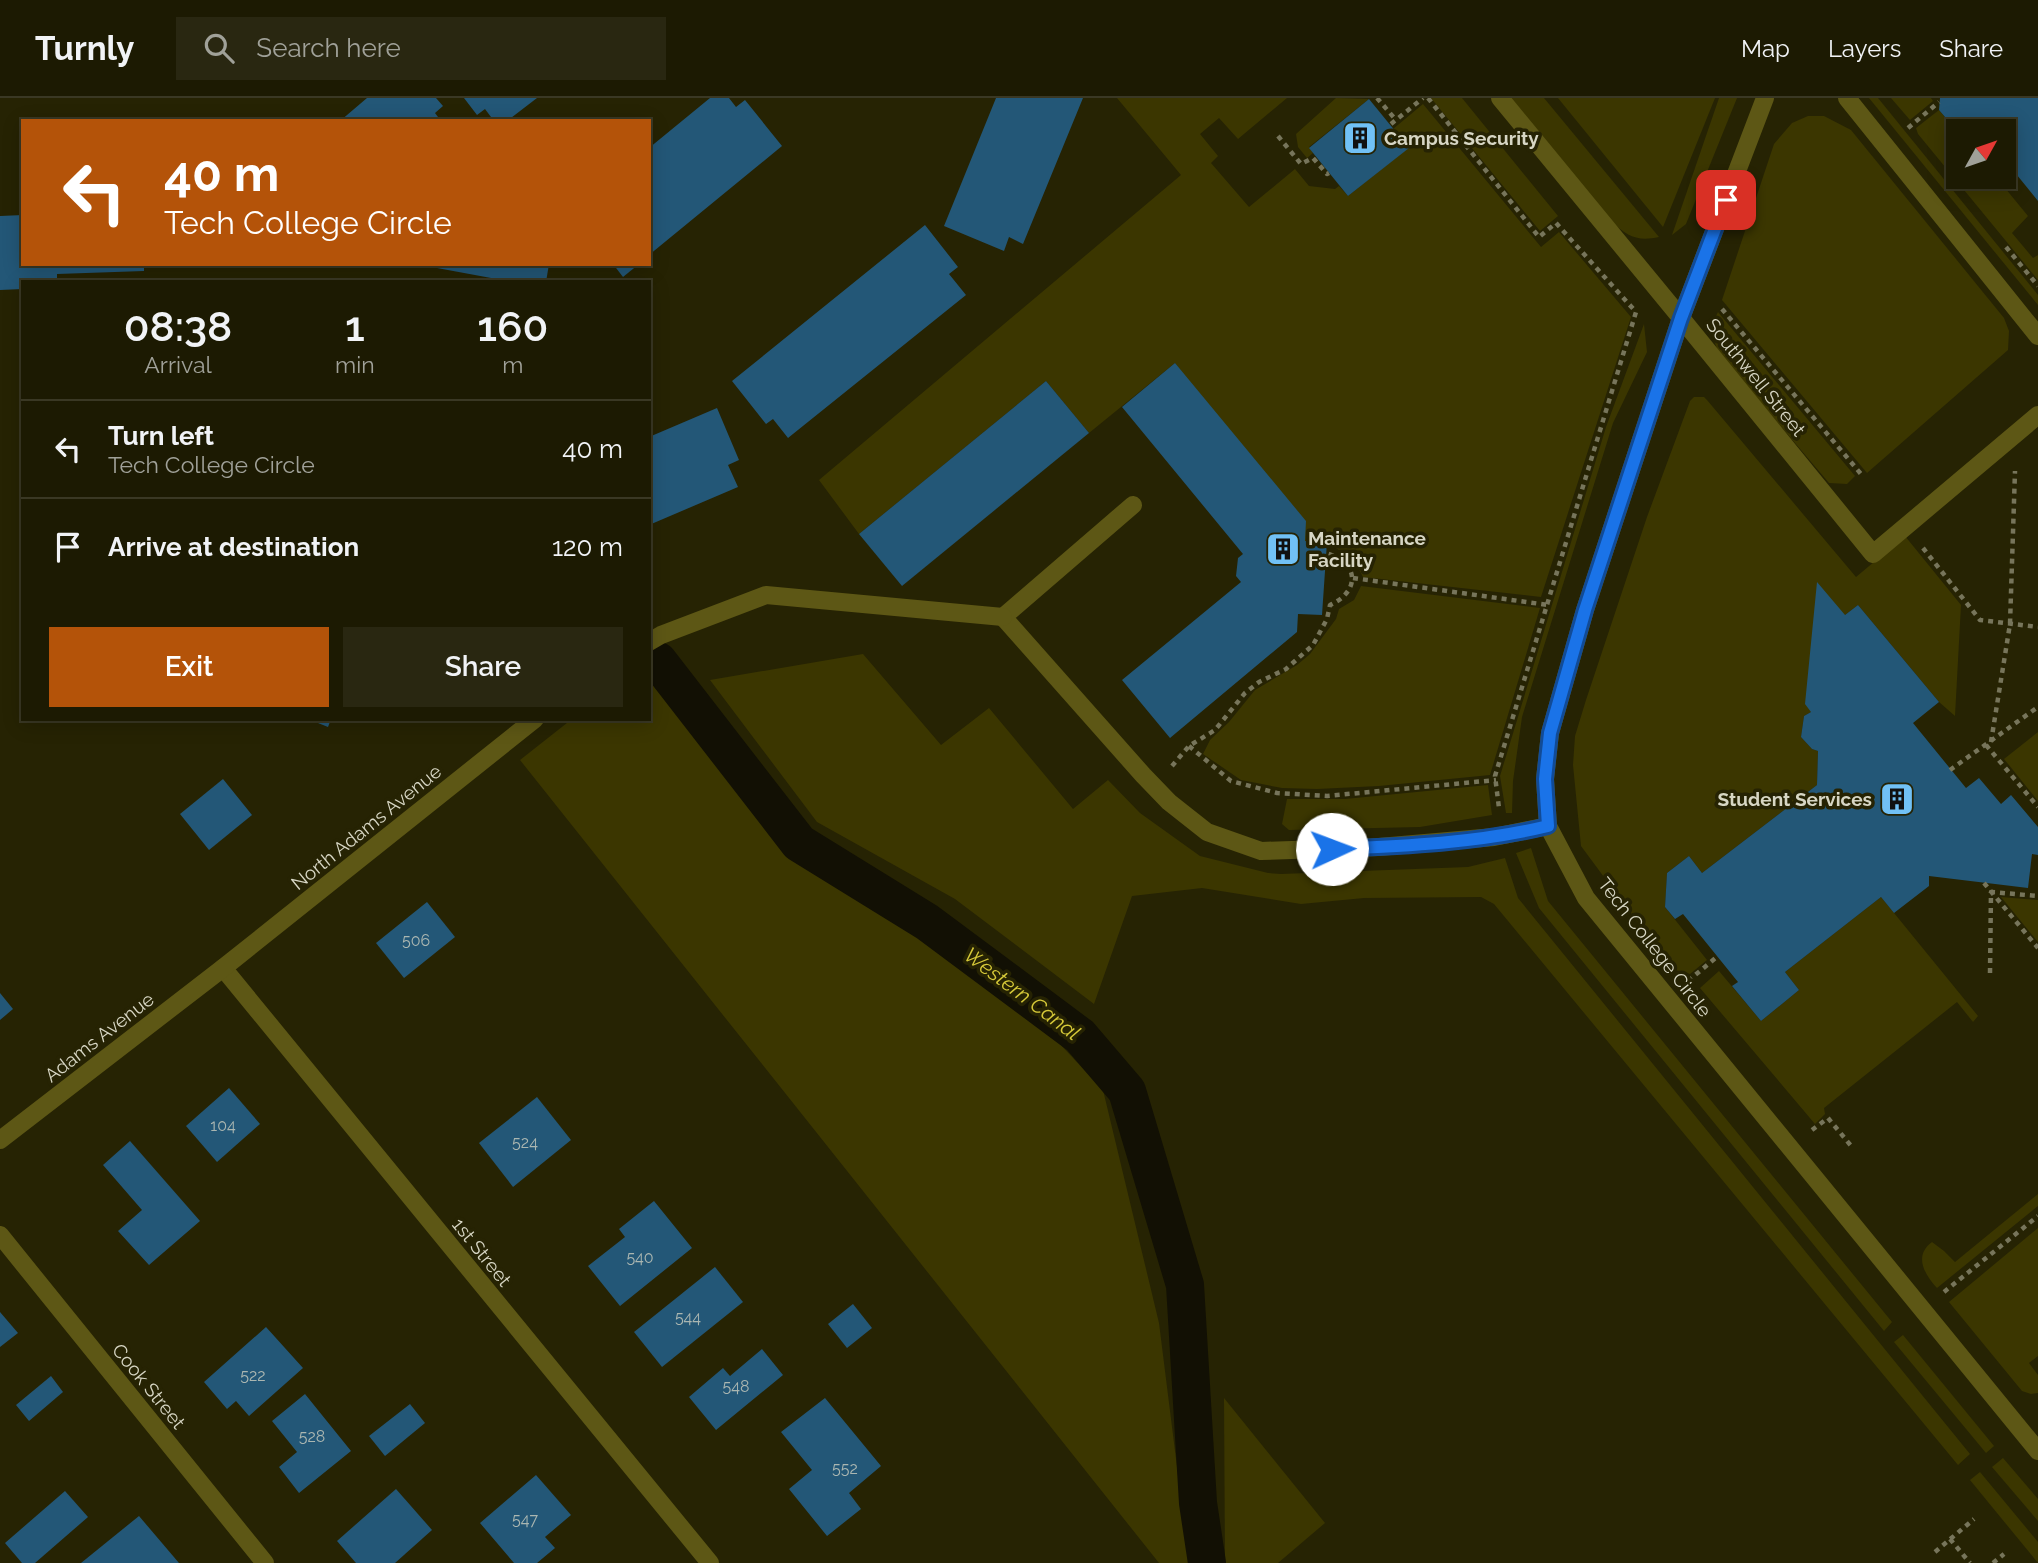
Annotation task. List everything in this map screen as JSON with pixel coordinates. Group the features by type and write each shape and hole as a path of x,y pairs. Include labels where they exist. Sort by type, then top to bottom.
{"street":[{"name":"Southwell Street","path":"1500,98 1873,554 2016,433"},
{"name":"Tech College Circle","path":"1765,98 1681,318 1585,610 1550,733 1545,779 1548,826 1586,898 2038,1451"},
{"path":"1847,98 2038,336"},
{"path":"2016,433 2038,415"},
{"path":"1003,617 1133,505"},
{"path":"651,641 766,595 1003,617 1169,802 1207,832 1261,851 1392,846 1494,837 1548,826"},
{"name":"North Adams Avenue","path":"223,968 532,721"},
{"name":"Adams Avenue","path":"0,1140 223,968"},
{"name":"1st Street","path":"223,968 710,1563"},
{"name":"Cook Street","path":"0,1235 265,1563"}],"path":[{"path":"1377,98 1393,122 1425,98 1539,236 1556,223 1636,312 1496,780 1499,813"},
{"path":"1908,128 1940,102"},
{"path":"1278,136 1301,164 1313,158 1329,173"},
{"path":"1723,309 1861,474"},
{"path":"2016,433 2010,624 1988,744 2038,807"},
{"path":"1921,545 1980,620 2038,627"},
{"path":"1326,553 1341,557 1349,565 1353,578 1348,593 1330,605 1327,619 1313,645 1286,669 1259,682 1245,693 1215,730 1189,746 1231,781 1277,793 1327,796 1496,780"},
{"path":"1353,578 1548,605"},
{"path":"1950,770 2038,707"},
{"path":"1984,883 2038,948"},
{"path":"1991,892 2038,896"},
{"path":"1990,973 1991,892"},
{"path":"1697,992 1688,981 1718,957"},
{"path":"1804,1120 1813,1131 1828,1118 1852,1147"},
{"path":"1944,1292 2038,1216"},
{"path":"1935,1552 1974,1519"},
{"path":"1950,1539 1970,1563"},
{"path":"1993,1563 2004,1554"}],"shaded area":[{"path":"1117,98 1287,98 1238,139 1219,118 1200,134 1218,156 1211,163 1249,207 1295,169 1309,186 1335,189 1339,186 1348,196 1408,148 1393,129 1423,104 1541,247 1559,232 1631,317 1541,597 1363,577 1353,561 1339,550 1305,541 1175,363 1089,433 1046,381 859,534 819,480 1181,175"},
{"path":"1336,98 1369,99 1309,147 1313,153 1307,158 1298,147 1296,134"},
{"path":"1431,98 1462,98 1558,216 1540,231"},
{"path":"1510,98 1544,98 1659,237 1633,237 1611,221"},
{"path":"1558,98 1715,98 1663,227"},
{"path":"1719,98 1737,98 1686,224 1672,235"},
{"path":"1869,98 1878,98 1946,182 1946,189 1952,189 2038,295 2038,305"},
{"path":"1891,98 1931,98 1933,101 1910,120"},
{"path":"1939,110 1946,119 1946,168 1918,134 1916,128"},
{"path":"1808,116 1824,116 1851,130 2004,318 2009,331 2008,350 1867,473 1722,300 1774,144 1792,123"},
{"path":"1963,189 2006,189 2028,216 2012,233 2033,258 2038,255 2038,280"},
{"path":"1718,312 1855,476 1847,484 1829,483 1720,355 1713,334 1713,324"},
{"path":"1644,324 1647,352 1613,423 1522,717 1513,781 1512,813 1506,813 1500,776 1606,427"},
{"path":"1694,397 1704,397 1707,400 1856,577 1905,536 1961,605 1955,716 1939,702 1858,605 1845,615 1811,712 1804,716 1801,737 1812,749 1818,751 1817,785 1702,873 1689,856 1667,873 1665,907 1707,960 1690,974 1672,969 1581,846 1573,765 1575,736 1586,700 1647,517 1690,401"},
{"path":"1361,586 1540,608 1490,775 1379,786 1282,788 1241,780 1203,754 1210,740 1255,690 1310,654 1336,619 1339,609 1354,600"},
{"path":"863,654 941,745 989,708 1073,809 1108,780 1140,813 1200,856 1281,874 1468,867 1505,858 1518,898 1970,1454 1958,1465 1494,904 1481,897 1364,898 1301,904 1202,888 1132,896 1094,1004 955,899 817,822 710,680"},
{"path":"651,679 787,846 915,930 1030,1012 1103,1090 1159,1323 1189,1563 1159,1563 520,760 569,721 651,721"},
{"path":"2038,732 2038,801 2004,759"},
{"path":"1488,785 1492,815 1420,827 1289,830 1282,824 1287,799 1345,799"},
{"path":"1531,848 1548,901 1892,1322 1884,1331 1539,908 1516,853"},
{"path":"1881,897 1978,1016 1973,1022 1957,1002 1824,1108 1825,1114 1815,1124 1700,988 1719,971 1761,1021 1799,990 1785,972"},
{"path":"2001,897 2038,900 2038,942"},
{"path":"2038,1194 2038,1206 1937,1288 1923,1265 1926,1247 1932,1242 1955,1262"},
{"path":"2038,1228 2038,1356 2029,1363 2038,1375 2038,1393 2031,1394 2022,1391 1949,1302"},
{"path":"1903,1335 1994,1446 1986,1453 1894,1342"},
{"path":"1224,1398 1325,1523 1278,1563 1225,1563"},
{"path":"2003,1458 2038,1499 2038,1521 1992,1467"},
{"path":"1980,1472 2038,1542 2038,1563 1970,1480"}],"building":[{"path":"367,98 436,98 443,106 435,113 440,119 342,119"},
{"path":"464,98 537,98 510,119 492,119 485,109 477,115"},
{"path":"710,98 729,98 736,107 745,100 782,146 651,253 651,146"},
{"path":"996,98 1083,98 1023,244 1009,237 1004,251 944,226"},
{"path":"1940,98 2038,98 2038,201 2016,174 2016,119 1947,119 1939,110"},
{"name":"Campus Security","path":"1369,99 1409,148 1348,196 1309,148"},
{"path":"21,215 21,266 144,266 144,271 57,274 57,280 21,280 21,289 0,290 0,216"},
{"path":"925,225 958,267 949,274 966,295 788,438 773,419 766,424 732,381"},
{"path":"549,266 546,280 502,280 437,268"},
{"path":"615,266 637,266 623,277"},
{"name":"Maintenance Facility","path":"1175,363 1306,521 1305,541 1327,542 1322,615 1298,614 1297,632 1170,738 1122,680 1241,582 1236,576 1238,558 1243,554 1122,407"},
{"path":"1046,381 1089,433 902,586 859,534"},
{"path":"717,408 739,460 728,465 738,487 651,524 651,436"},
{"name":"Student Services","path":"1817,582 1845,615 1858,605 1939,702 1913,723 1966,788 1979,778 2001,804 2011,795 2038,827 2038,855 2032,854 2028,888 1929,876 1929,886 1894,913 1881,897 1785,972 1799,990 1761,1021 1732,986 1738,982 1683,914 1675,919 1665,907 1667,873 1689,856 1702,873 1817,785 1818,751 1812,749 1801,737 1804,716 1811,712 1805,704"},
{"path":"313,721 330,721 328,727"},
{"path":"223,779 252,815 209,850 180,814"},
{"path":"427,902 455,937 404,978 376,943"},
{"path":"0,993 13,1009 0,1020"},
{"path":"229,1088 260,1124 217,1162 186,1126"},
{"path":"537,1097 571,1140 513,1187 479,1143"},
{"path":"130,1141 200,1221 149,1265 118,1231 142,1210 103,1165"},
{"path":"654,1201 692,1248 620,1306 588,1266 625,1237 619,1229"},
{"path":"715,1267 743,1302 662,1367 634,1332"},
{"path":"853,1304 872,1328 847,1348 828,1324"},
{"path":"0,1312 18,1333 0,1347"},
{"path":"266,1327 303,1368 249,1416 236,1401 227,1409 204,1382"},
{"path":"762,1349 783,1375 716,1430 689,1397 723,1368 730,1376"},
{"path":"51,1376 63,1392 29,1421 16,1405"},
{"path":"305,1394 351,1451 299,1493 279,1467 297,1452 272,1421"},
{"path":"825,1398 881,1466 849,1493 861,1509 827,1536 789,1489 812,1470 781,1432"},
{"path":"410,1404 425,1423 385,1456 369,1436"},
{"path":"536,1475 571,1515 545,1537 555,1548 537,1563 514,1563 480,1523"},
{"path":"396,1489 432,1530 395,1563 356,1563 337,1541"},
{"path":"65,1491 88,1517 35,1563 22,1563 5,1543"},
{"path":"139,1516 179,1563 81,1563"}],"waterway":[{"name":"Western Canal","path":"658,661 799,843 927,922 1080,1036 1127,1091 1185,1285 1198,1503 1207,1563"}],"place":[{"name":"Campus Security","path":"1360,138"},
{"name":"Maintenance Facility","path":"1283,549"},
{"name":"Student Services","path":"1897,799"}],"route":[{"path":"1332,849 1494,837 1548,826 1545,779 1550,733 1585,610 1681,318 1726,200"}]}
